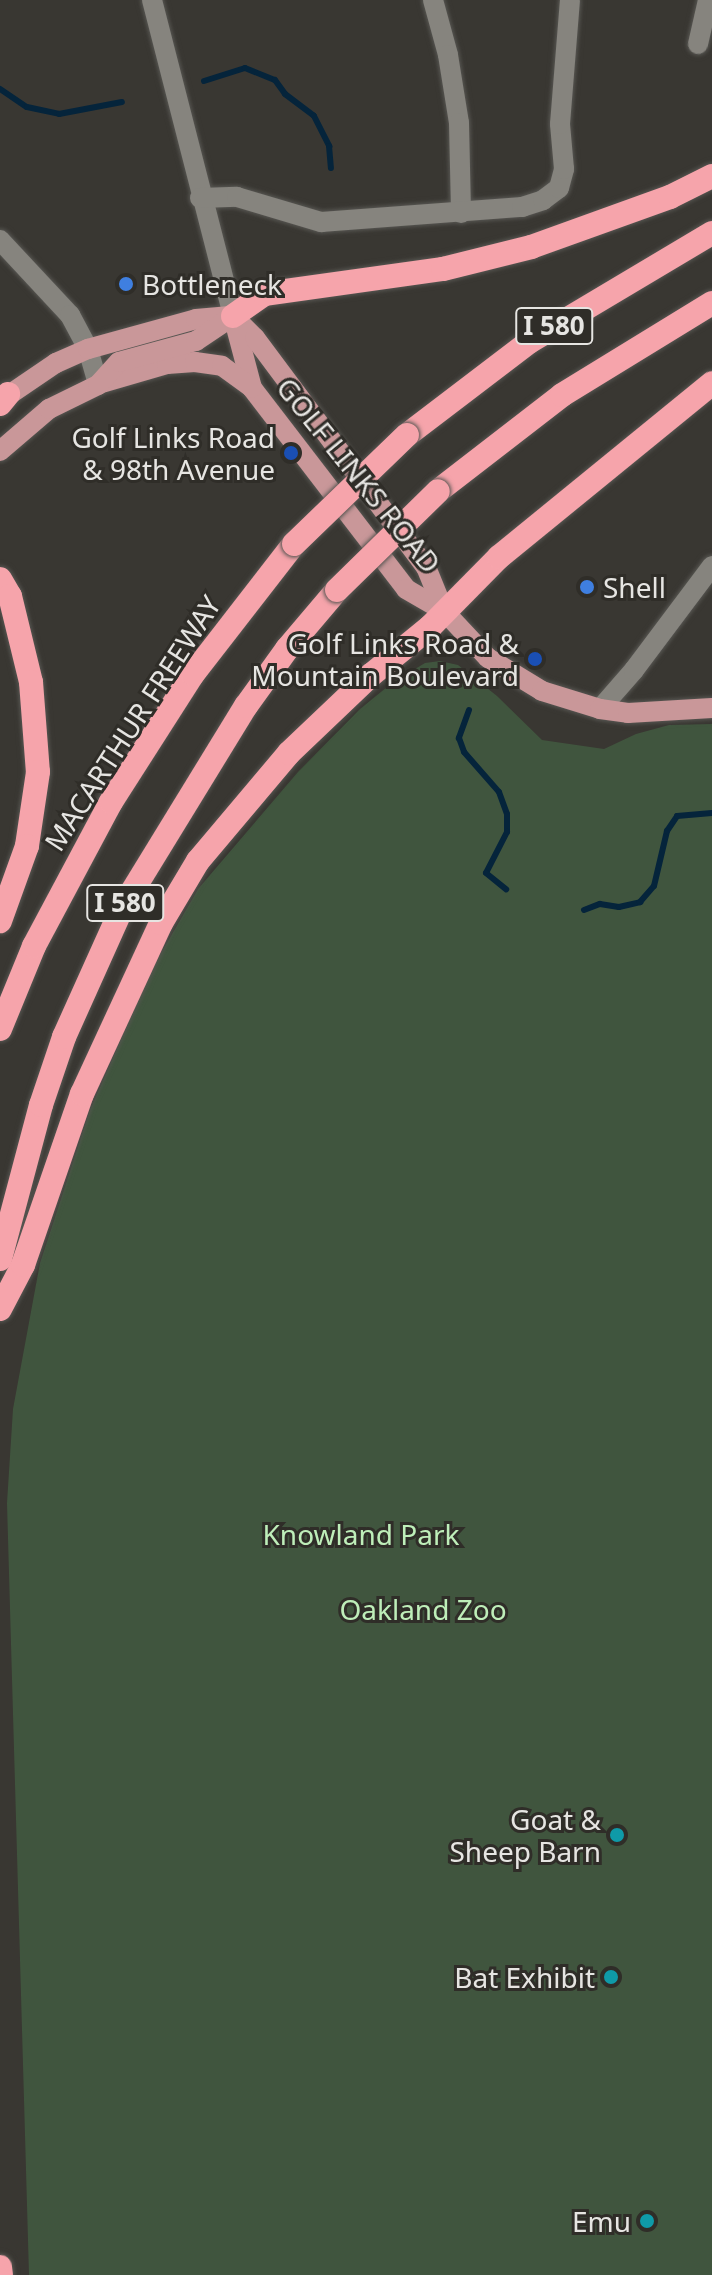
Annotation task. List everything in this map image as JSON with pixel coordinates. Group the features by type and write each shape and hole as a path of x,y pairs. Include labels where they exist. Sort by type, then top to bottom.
{"highway":[{"path":"233,316 264,294 443,269 531,247 670,197 712,176"},
{"name":"MACARTHUR FREEWAY","path":"0,1029 41,932 111,802 193,674 294,544 407,435 529,342 712,233"},
{"name":"I 580","path":"0,1259 41,1105 64,1037 122,908 246,706 337,590 438,491 562,395 712,303"},
{"path":"0,1309 23,1265 82,1094 161,923 198,861 289,753 499,557 712,383"},
{"path":"0,579 10,596 31,682 38,772 27,846 0,921"},
{"path":"0,595 15,622"},
{"path":"0,2267 1,2275"}],"main road":[{"path":"3,400 56,363 88,349 196,319 233,316"},
{"path":"98,385 119,362 196,341 233,316"},
{"name":"GOLF LINKS ROAD","path":"233,316 252,388 406,589 444,611 488,658 515,677 570,701 600,709 628,713 712,708"},
{"name":"GOLF LINKS ROAD","path":"233,316 255,338 426,567 444,611"},
{"path":"0,451 49,409 98,385 167,364 195,362 222,366 252,388"}],"street":[{"name":"GOLF LINKS ROAD","path":"152,0 200,198 233,316"},
{"path":"433,0 448,55 459,123 461,213"},
{"path":"200,198 237,197 321,222 522,207 543,200 559,188 564,169 560,124 570,0"},
{"path":"698,44 708,0"},
{"path":"0,240 70,315 88,349 98,385"},
{"path":"600,709 634,670 712,566"}],"green space":[{"name":"Knowland Park","path":"440,661 458,665 497,696 542,740 604,749 636,734 669,725 712,724 712,2275 29,2275 7,1503 13,1409 40,1263 90,1110 153,967 198,889 298,772 360,709 392,683 425,663"}],"waterway":[{"path":"204,81 245,68 275,80 285,94 314,116 329,146 331,168"},
{"path":"0,89 27,107 59,114 122,102"},
{"path":"469,710 459,738 464,752 499,792 507,814 507,832 486,873 506,889"},
{"path":"584,910 600,904 619,907 640,902 654,886 667,831 677,816 712,813"}],"place":[{"name":"Bottleneck","path":"126,284"},
{"name":"Golf Links Road & 98th Avenue","path":"291,453"},
{"name":"Shell","path":"587,587"},
{"name":"Golf Links Road & Mountain Boulevard","path":"535,659"},
{"name":"Goat & Sheep Barn","path":"617,1835"},
{"name":"Bat Exhibit","path":"611,1977"},
{"name":"Emu","path":"647,2221"}],"park label":[{"name":"Oakland Zoo","path":"423,1609"}]}
